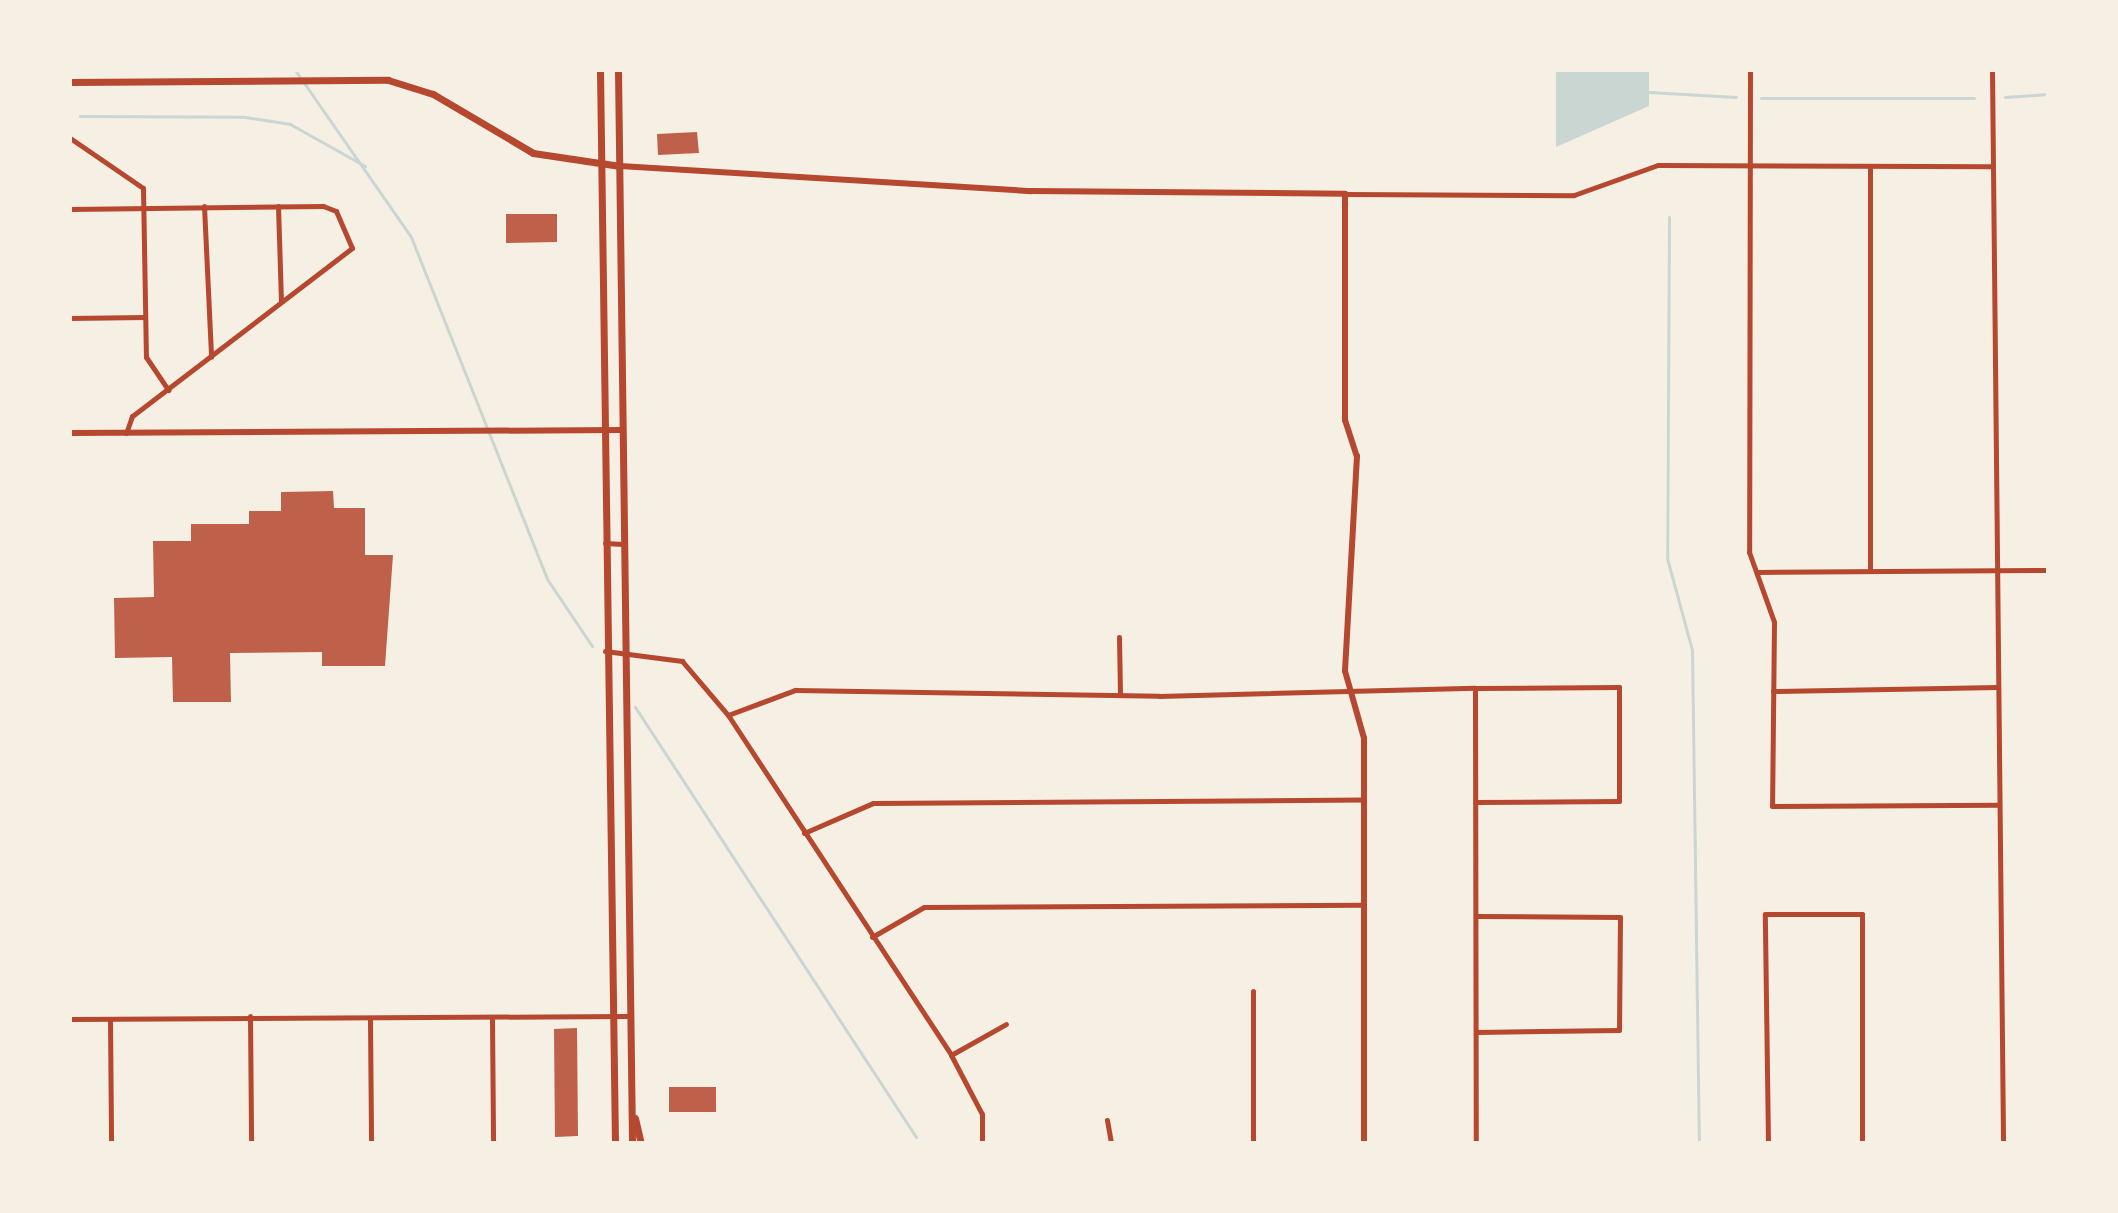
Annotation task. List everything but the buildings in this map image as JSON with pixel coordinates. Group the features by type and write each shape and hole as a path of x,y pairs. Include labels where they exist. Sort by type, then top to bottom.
{"main road":[{"path":"600,70 610,1017 615,1143"},
{"path":"618,70 623,651 632,1143"},
{"path":"70,82 318,79 411,86 533,153 620,166"},
{"path":"632,1102 641,1143"}],"street":[{"path":"1750,70 1749,552 1774,622 1772,806 1999,805"},
{"path":"1992,70 1992,570 1998,687 2003,1143"},
{"path":"70,138 136,181 144,208 146,357 168,390"},
{"path":"620,166 1031,191 1574,195 1658,165 1992,166"},
{"path":"1870,167 1870,571"},
{"path":"1345,194 1345,420 1357,456 1354,591 1344,631 1350,688 1364,738 1364,1143"},
{"path":"204,206 211,357"},
{"path":"70,209 278,206 336,211 352,248 132,416 126,434"},
{"path":"278,206 281,302"},
{"path":"70,318 145,317"},
{"path":"70,433 621,430"},
{"path":"605,543 623,544"},
{"path":"1756,572 2048,570"},
{"path":"1119,637 1120,694"},
{"path":"605,651 682,661 728,715 951,1055 982,1114 982,1143"},
{"path":"728,715 795,690 1120,694 1350,688 1619,687 1619,801 1475,802"},
{"path":"1773,691 1998,687"},
{"path":"1475,688 1476,1143"},
{"path":"804,833 873,803 1363,800"},
{"path":"872,937 924,907 1363,905"},
{"path":"1768,1143 1765,914 1862,914 1862,1143"},
{"path":"1476,916 1620,917 1619,1030 1477,1032"},
{"path":"1253,991 1253,1143"},
{"path":"70,1019 250,1016 370,1020 628,1016"},
{"path":"250,1016 251,1143"},
{"path":"110,1019 111,1143"},
{"path":"492,1019 493,1143"},
{"path":"370,1020 371,1143"},
{"path":"951,1055 1006,1024"},
{"path":"1107,1120 1111,1143"}],"shaded area":[{"path":"1556,70 1649,70 1649,106 1556,147"}],"waterway":[{"path":"295,70 411,237 547,579 592,646"},
{"path":"1649,92 1736,97"},
{"path":"2005,97 2048,94"},
{"path":"1761,98 1974,98"},
{"path":"80,116 245,117 290,124 365,166"},
{"path":"1669,217 1667,558 1692,650 1699,1143"},
{"path":"635,707 916,1137"}]}
